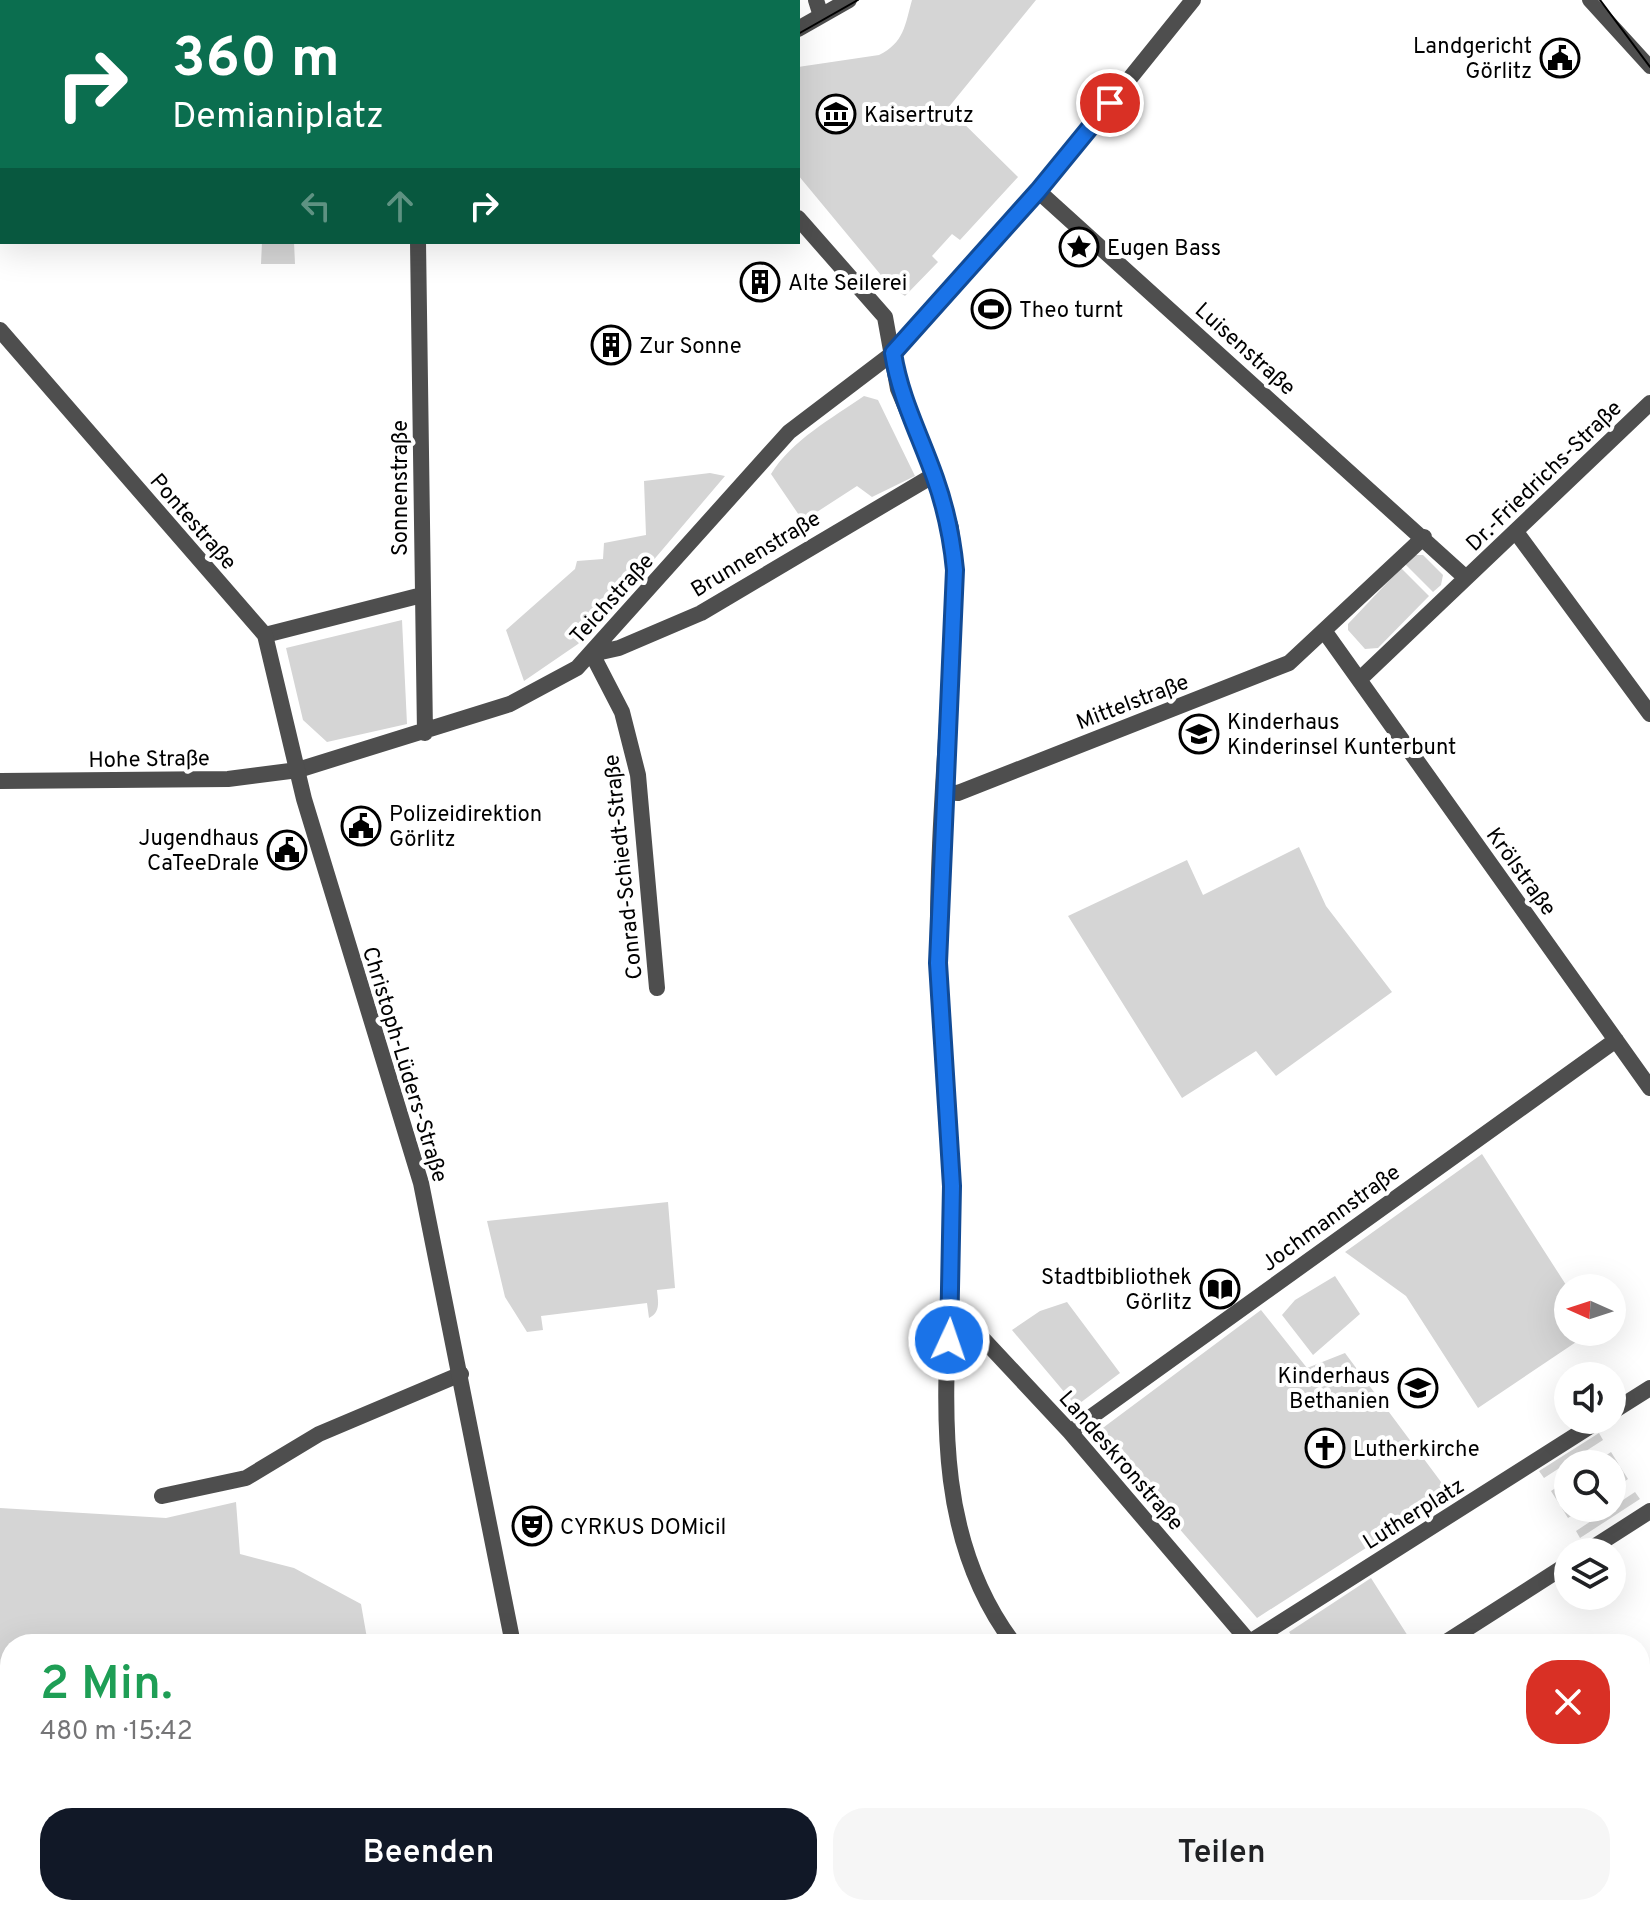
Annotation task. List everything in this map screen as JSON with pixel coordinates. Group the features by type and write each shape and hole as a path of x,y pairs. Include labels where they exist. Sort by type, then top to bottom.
{"street":[{"path":"800,27 818,8 849,0"},
{"name":"Teichstraße","path":"298,770 425,733 510,704 577,668 789,432 893,353 1038,191 1193,0"},
{"path":"1589,0 1650,67"},
{"name":"Luisenstraße","path":"1038,191 1466,578"},
{"path":"800,220 885,317 898,389 934,475 951,528 955,570 938,963 952,1186 951,1314 945,1443 956,1514 974,1573 1008,1634"},
{"name":"Sonnenstraße","path":"418,244 425,733"},
{"name":"Pontestraße","path":"0,330 265,635 298,770"},
{"name":"Dr.-Friedrichs-Straße","path":"1360,679 1650,403"},
{"name":"Brunnenstraße","path":"592,654 619,648 701,613 934,475"},
{"path":"1516,532 1650,714"},
{"name":"Mittelstraße","path":"945,792 958,793 1289,663 1424,537"},
{"path":"265,635 422,595"},
{"name":"Krölstraße","path":"1325,632 1650,1088"},
{"name":"Conrad-Schiedt-Straße","path":"592,654 622,712 638,775 657,988"},
{"name":"Hohe Straße","path":"0,781 228,779 298,770"},
{"name":"Christoph-Lüders-Straße","path":"298,770 323,867 421,1183 511,1634"},
{"name":"Jochmannstraße","path":"1070,1432 1616,1040"},
{"name":"Landeskronstraße","path":"951,1314 969,1324 1070,1432 1243,1634"},
{"path":"162,1496 246,1478 319,1434 461,1374"},
{"path":"1626,1403 1650,1388"},
{"name":"Lutherplatz","path":"1265,1634 1578,1434"},
{"path":"1608,1538 1650,1511"},
{"path":"1459,1634 1554,1573"}],"shaded area":[{"path":"912,0 1036,0 948,108 1018,177 960,240 952,234 932,256 938,262 905,296 890,286 800,177 800,67 879,55 894,45 905,25"},
{"path":"262,244 294,244 295,264 261,264"},
{"path":"864,396 878,400 915,476 872,497 857,486 803,521 771,474 801,440"},
{"path":"710,473 725,476 606,616 578,644 524,681 506,630 575,569 577,561 603,559 604,543 646,535 644,481"},
{"path":"1416,555 1423,555 1443,575 1441,585 1433,592 1405,564"},
{"path":"1401,568 1429,596 1378,648 1365,649 1348,630 1348,624"},
{"path":"402,620 407,724 327,742 303,720 286,648"},
{"path":"1299,847 1326,906 1392,992 1276,1076 1256,1051 1182,1098 1068,916 1187,860 1203,895"},
{"path":"1482,1154 1559,1274 1554,1274 1554,1346 1570,1346 1478,1408 1406,1296 1345,1252"},
{"path":"668,1202 675,1288 657,1290 658,1306 653,1316 649,1318 647,1303 541,1316 543,1330 527,1332 505,1297 487,1221"},
{"path":"1335,1276 1360,1314 1313,1355 1282,1315 1295,1300"},
{"path":"1067,1302 1120,1373 1076,1406 1012,1330 1040,1311"},
{"path":"1261,1310 1307,1368 1345,1353 1450,1494 1257,1618 1096,1433"},
{"path":"1597,1434 1603,1440 1587,1450 1572,1450"},
{"path":"1554,1462 1554,1472 1544,1478 1539,1471"},
{"path":"1635,1492 1640,1499 1626,1508 1626,1498"},
{"path":"236,1502 240,1554 294,1568 361,1604 366,1634 0,1634 0,1508 166,1518"},
{"path":"1590,1522 1605,1522 1580,1538 1576,1531"},
{"path":"1371,1578 1407,1634 1290,1634 1289,1632"}],"tram line":[{"path":"800,33 858,0"},
{"path":"1600,0 1650,67"}],"place":[{"name":"Landgericht Görlitz","path":"1560,58"},
{"name":"Kaisertrutz","path":"836,114"},
{"name":"Eugen Bass","path":"1079,247"},
{"name":"Alte Seilerei","path":"760,282"},
{"name":"Theo turnt","path":"991,309"},
{"name":"Zur Sonne","path":"611,345"},
{"name":"Kinderhaus Kinderinsel Kunterbunt","path":"1199,734"},
{"name":"Polizeidirektion Görlitz","path":"361,826"},
{"name":"Jugendhaus CaTeeDrale","path":"287,850"},
{"name":"Stadtbibliothek Görlitz","path":"1220,1289"},
{"name":"Kinderhaus Bethanien","path":"1418,1388"},
{"name":"Lutherkirche","path":"1325,1448"},
{"name":"CYRKUS DOMicil","path":"532,1526"}],"route":[{"path":"949,1340 952,1186 938,963 955,570 951,528 934,475 898,389 893,353 1038,191 1110,103"}]}
